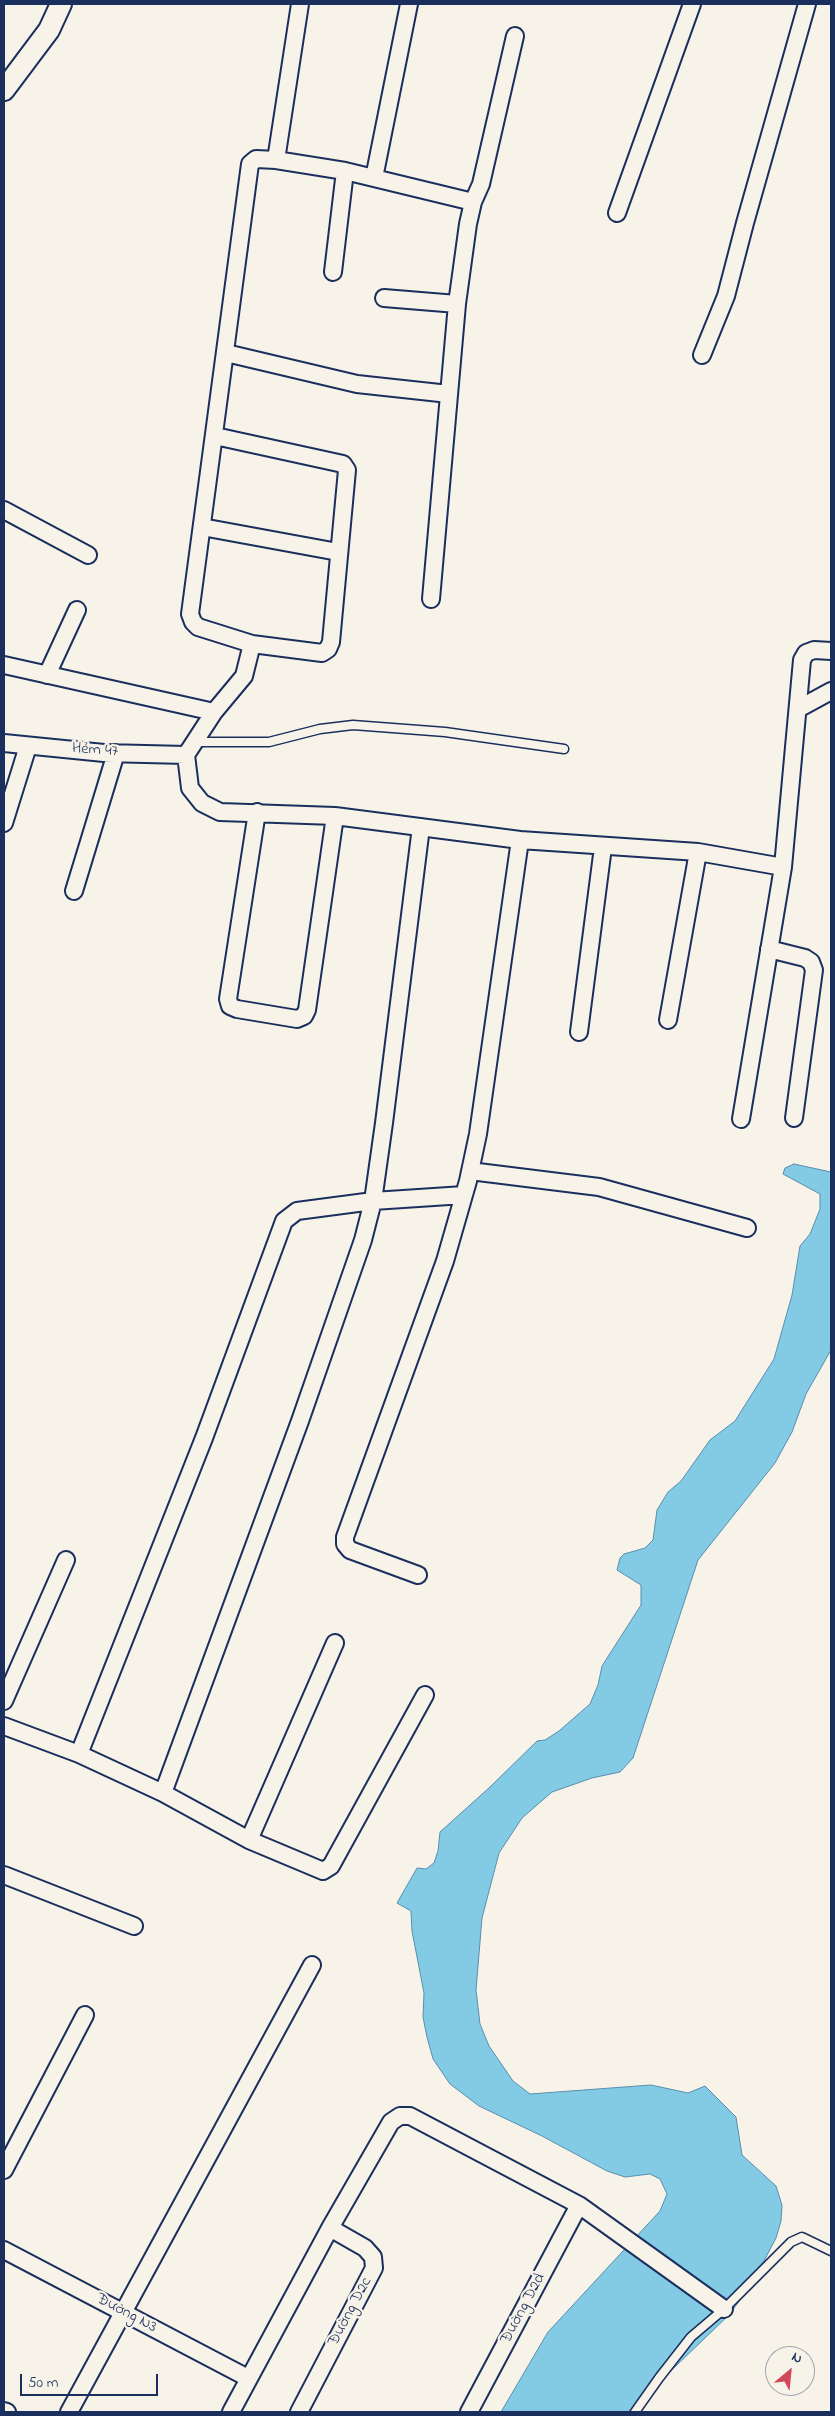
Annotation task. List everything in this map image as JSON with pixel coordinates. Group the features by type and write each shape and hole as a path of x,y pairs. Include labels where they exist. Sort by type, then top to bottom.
{"street":[{"path":"4,90 49,30 61,4"},
{"path":"276,160 300,4"},
{"path":"374,178 409,4"},
{"path":"617,213 692,4"},
{"path":"702,355 726,296 807,4"},
{"path":"432,599 457,304 468,224 481,184 515,36"},
{"path":"215,436 343,464 347,470 331,642 328,649 322,652 252,644 198,627 193,622 190,614 250,164 256,160 276,160 374,178 474,202"},
{"path":"333,272 345,172"},
{"path":"384,298 457,304"},
{"path":"226,353 356,384 449,394"},
{"path":"4,510 88,555"},
{"path":"202,527 338,552"},
{"path":"47,675 77,610"},
{"path":"252,644 244,676 214,712 190,748 190,788 202,803 220,812 335,816 520,840 698,852 783,867"},
{"path":"741,1119 783,867 802,660 806,653 814,650 831,651"},
{"path":"4,665 214,712"},
{"path":"798,709 831,691"},
{"name":"Hẻm 47","path":"4,743 116,753 190,748"},
{"path":"4,823 28,746"},
{"path":"74,891 116,753"},
{"path":"257,812 228,999 230,1006 237,1010 297,1018 304,1016 307,1010 335,816"},
{"path":"163,1793 300,1421 363,1240 373,1201 384,1123 421,827"},
{"path":"418,1575 350,1550 345,1544 345,1538 445,1261 472,1166 520,840"},
{"path":"579,1032 603,847"},
{"path":"668,1020 698,852"},
{"path":"769,950 805,958 810,962 814,970 794,1118"},
{"path":"472,1166 599,1187 747,1228"},
{"path":"79,1754 204,1438 284,1221 297,1211 373,1201 464,1195"},
{"path":"4,1701 66,1560"},
{"path":"249,1840 335,1643"},
{"path":"4,1726 79,1754 163,1793 249,1840 323,1871 331,1866 425,1695"},
{"path":"4,1875 134,1926"},
{"path":"68,2412 124,2313 312,1965"},
{"path":"4,2170 85,2015"},
{"path":"231,2412 330,2228 391,2122 405,2115 579,2205 724,2309"},
{"name":"Đường D2d","path":"469,2412 579,2205"},
{"name":"Đường D2c","path":"299,2412 374,2268 373,2257 365,2248 330,2228"},
{"name":"Đường N3","path":"4,2250 248,2378"}],"lane":[{"path":"190,748 269,742 320,730 353,725 445,732 564,749"},
{"path":"635,2412 658,2378 691,2337 724,2309 791,2242 802,2237 831,2251"}],"water":[{"path":"794,1164 831,1172 831,1350 806,1394 792,1432 775,1463 698,1560 633,1758 620,1772 592,1778 552,1792 522,1818 499,1853 482,1918 476,1990 480,2024 489,2046 513,2081 530,2094 651,2085 688,2093 705,2086 736,2117 742,2155 776,2186 782,2205 781,2221 776,2238 755,2278 730,2314 628,2412 501,2412 548,2332 660,2211 667,2194 660,2179 650,2174 625,2177 607,2171 542,2136 479,2106 450,2084 433,2059 427,2037 423,2017 424,1993 412,1931 411,1911 397,1903 417,1868 426,1869 434,1863 438,1851 440,1832 537,1741 545,1740 559,1731 590,1704 598,1685 602,1666 641,1605 641,1585 617,1570 620,1558 624,1554 645,1548 653,1540 657,1510 668,1492 681,1481 710,1440 735,1421 774,1359 792,1295 800,1246 810,1234 820,1209 820,1194 783,1174 785,1168"}]}
